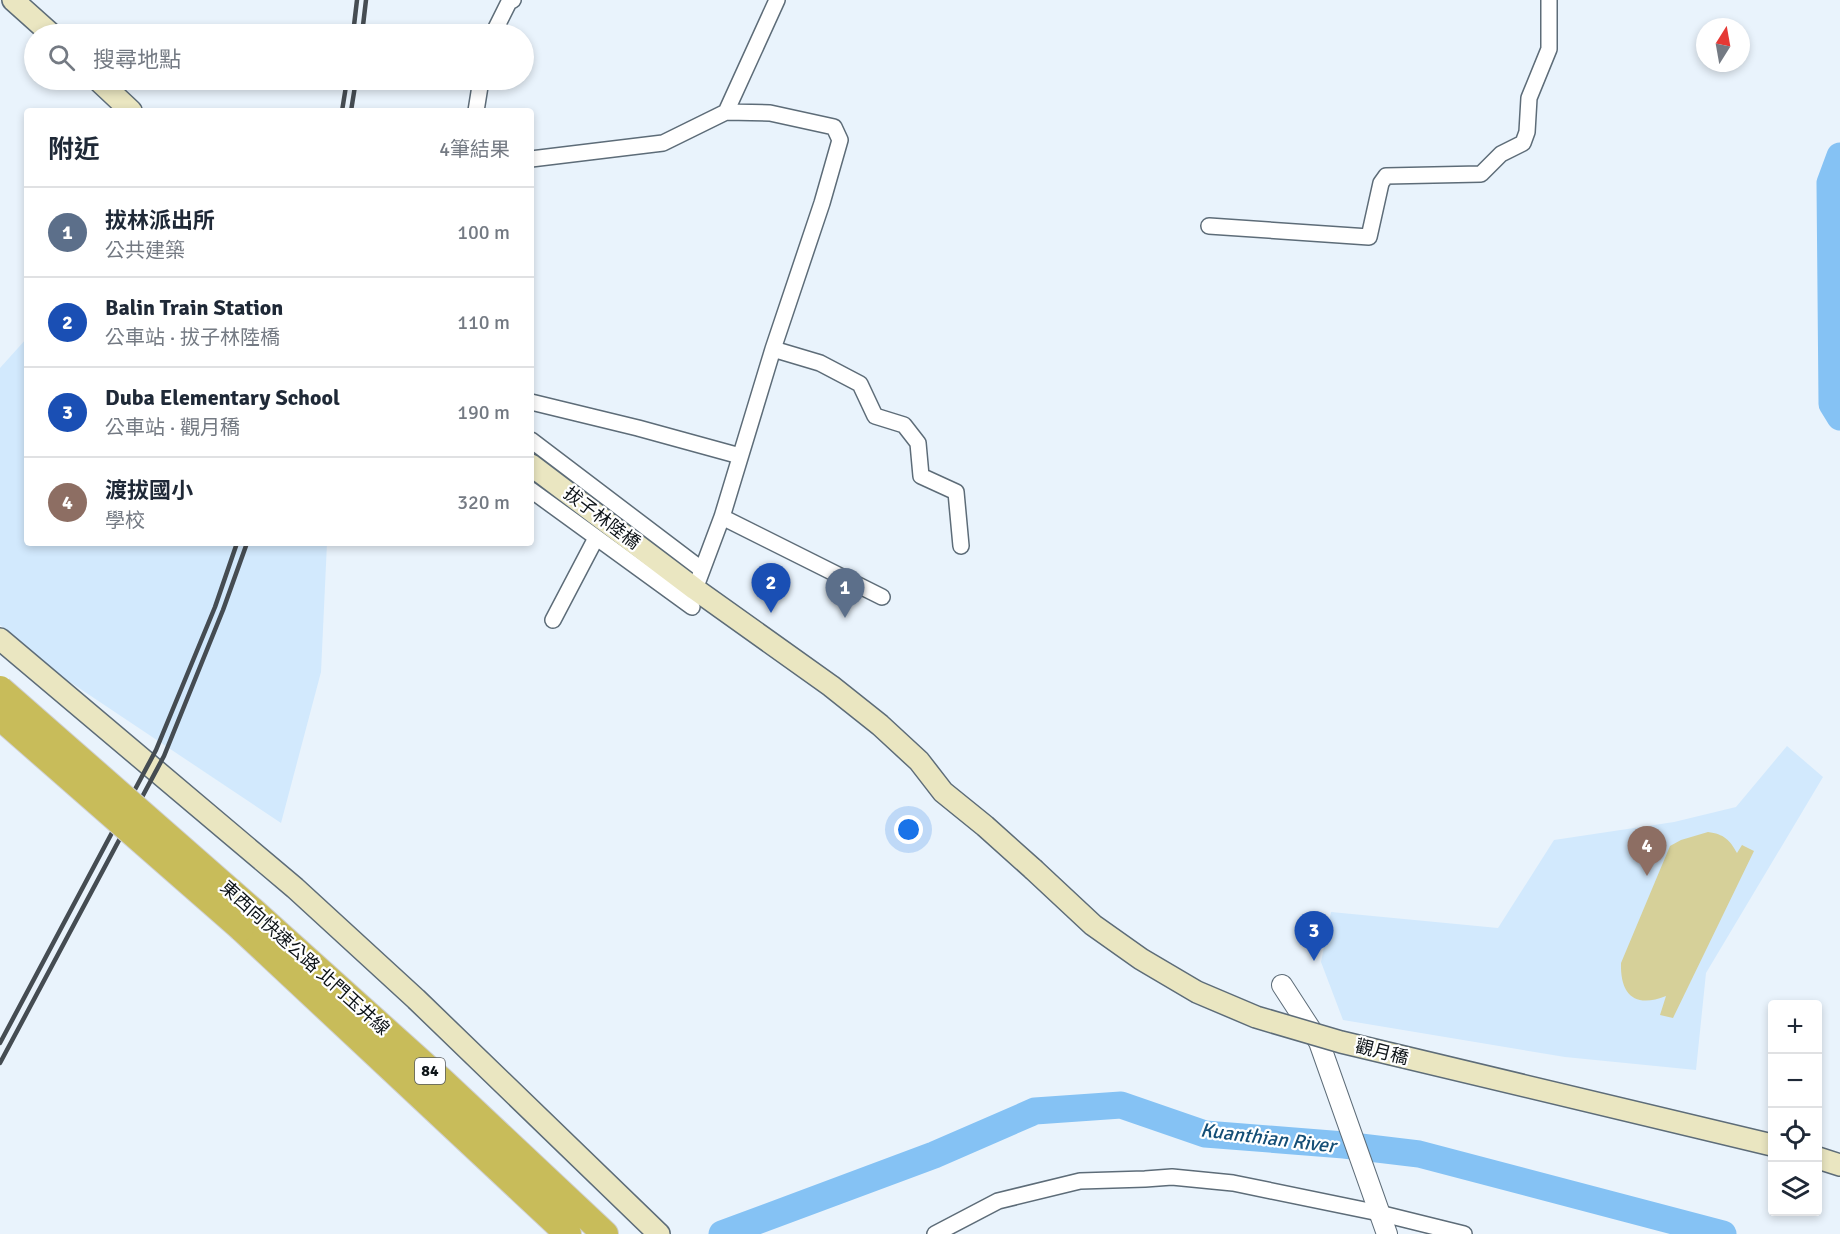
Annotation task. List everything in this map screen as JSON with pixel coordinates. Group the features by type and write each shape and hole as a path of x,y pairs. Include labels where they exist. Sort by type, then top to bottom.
{"highway":[{"name":"東西向快速公路 北門玉井線","path":"0,689 261,918 450,1088 605,1234"},
{"name":"東西向快速公路 北門玉井線","path":"0,717 241,928 568,1234"}],"main road":[{"path":"13,0 40,24"},
{"path":"109,90 128,108"},
{"name":"拔子林陸橋","path":"534,467 696,588"},
{"name":"觀月穚","path":"696,588 831,686 880,725 919,761 943,792 985,826 1093,925 1141,959 1197,992 1256,1017 1341,1042 1768,1144"},
{"path":"0,639 295,888 416,999 659,1234"},
{"path":"1822,1159 1840,1165"}],"street":[{"path":"498,24 509,2 513,0"},
{"path":"726,112 777,0"},
{"path":"1209,226 1368,237 1381,183 1386,176 1481,174 1501,154 1523,143 1527,132 1529,98 1549,48 1549,0"},
{"path":"477,108 480,90"},
{"path":"534,159 663,143 726,112 770,113 834,127 840,140 822,203 773,348 722,517 696,588"},
{"path":"773,348 820,363 860,384 875,416 904,425 918,443 921,476 956,492 961,546"},
{"path":"534,403 740,456"},
{"path":"534,443 696,588"},
{"path":"534,492 596,537 696,588"},
{"path":"722,517 882,597"},
{"path":"553,620 596,537"},
{"path":"1282,985 1319,1042 1387,1234"},
{"path":"935,1234 998,1201 1080,1181 1172,1177 1233,1183 1378,1213 1464,1234"}],"shaded area":[{"path":"24,341 24,546 327,546 321,672 281,823 55,672 0,625 0,368"},
{"path":"1787,746 1823,777 1706,973 1696,1070 1565,1057 1343,1020 1321,962 1331,912 1498,928 1554,840 1674,822 1736,807"},
{"path":"1708,832 1726,838 1737,853 1742,845 1754,851 1673,1018 1660,1015 1666,996 1646,1001 1638,1000 1627,991 1623,984 1621,963 1670,846 1681,840"}],"waterway":[{"name":"Kuanthian River","path":"1840,156 1830,183 1832,404 1840,417"},
{"name":"Kuanthian River","path":"722,1234 934,1155 1035,1111 1121,1105 1205,1134 1344,1145 1419,1154 1723,1234"}],"railway":[{"path":"354,24 357,0"},
{"path":"363,24 366,0"},
{"path":"342,108 345,90"},
{"path":"351,108 354,90"},
{"path":"0,1043 156,750 215,607 236,546"},
{"path":"0,1063 164,756 223,610 246,546"}],"place":[{"name":"Balin Train Station","path":"771,613"},
{"name":"拔林派出所","path":"845,618"},
{"name":"渡拔國小","path":"1647,876"},
{"name":"Duba Elementary School","path":"1314,961"}]}
